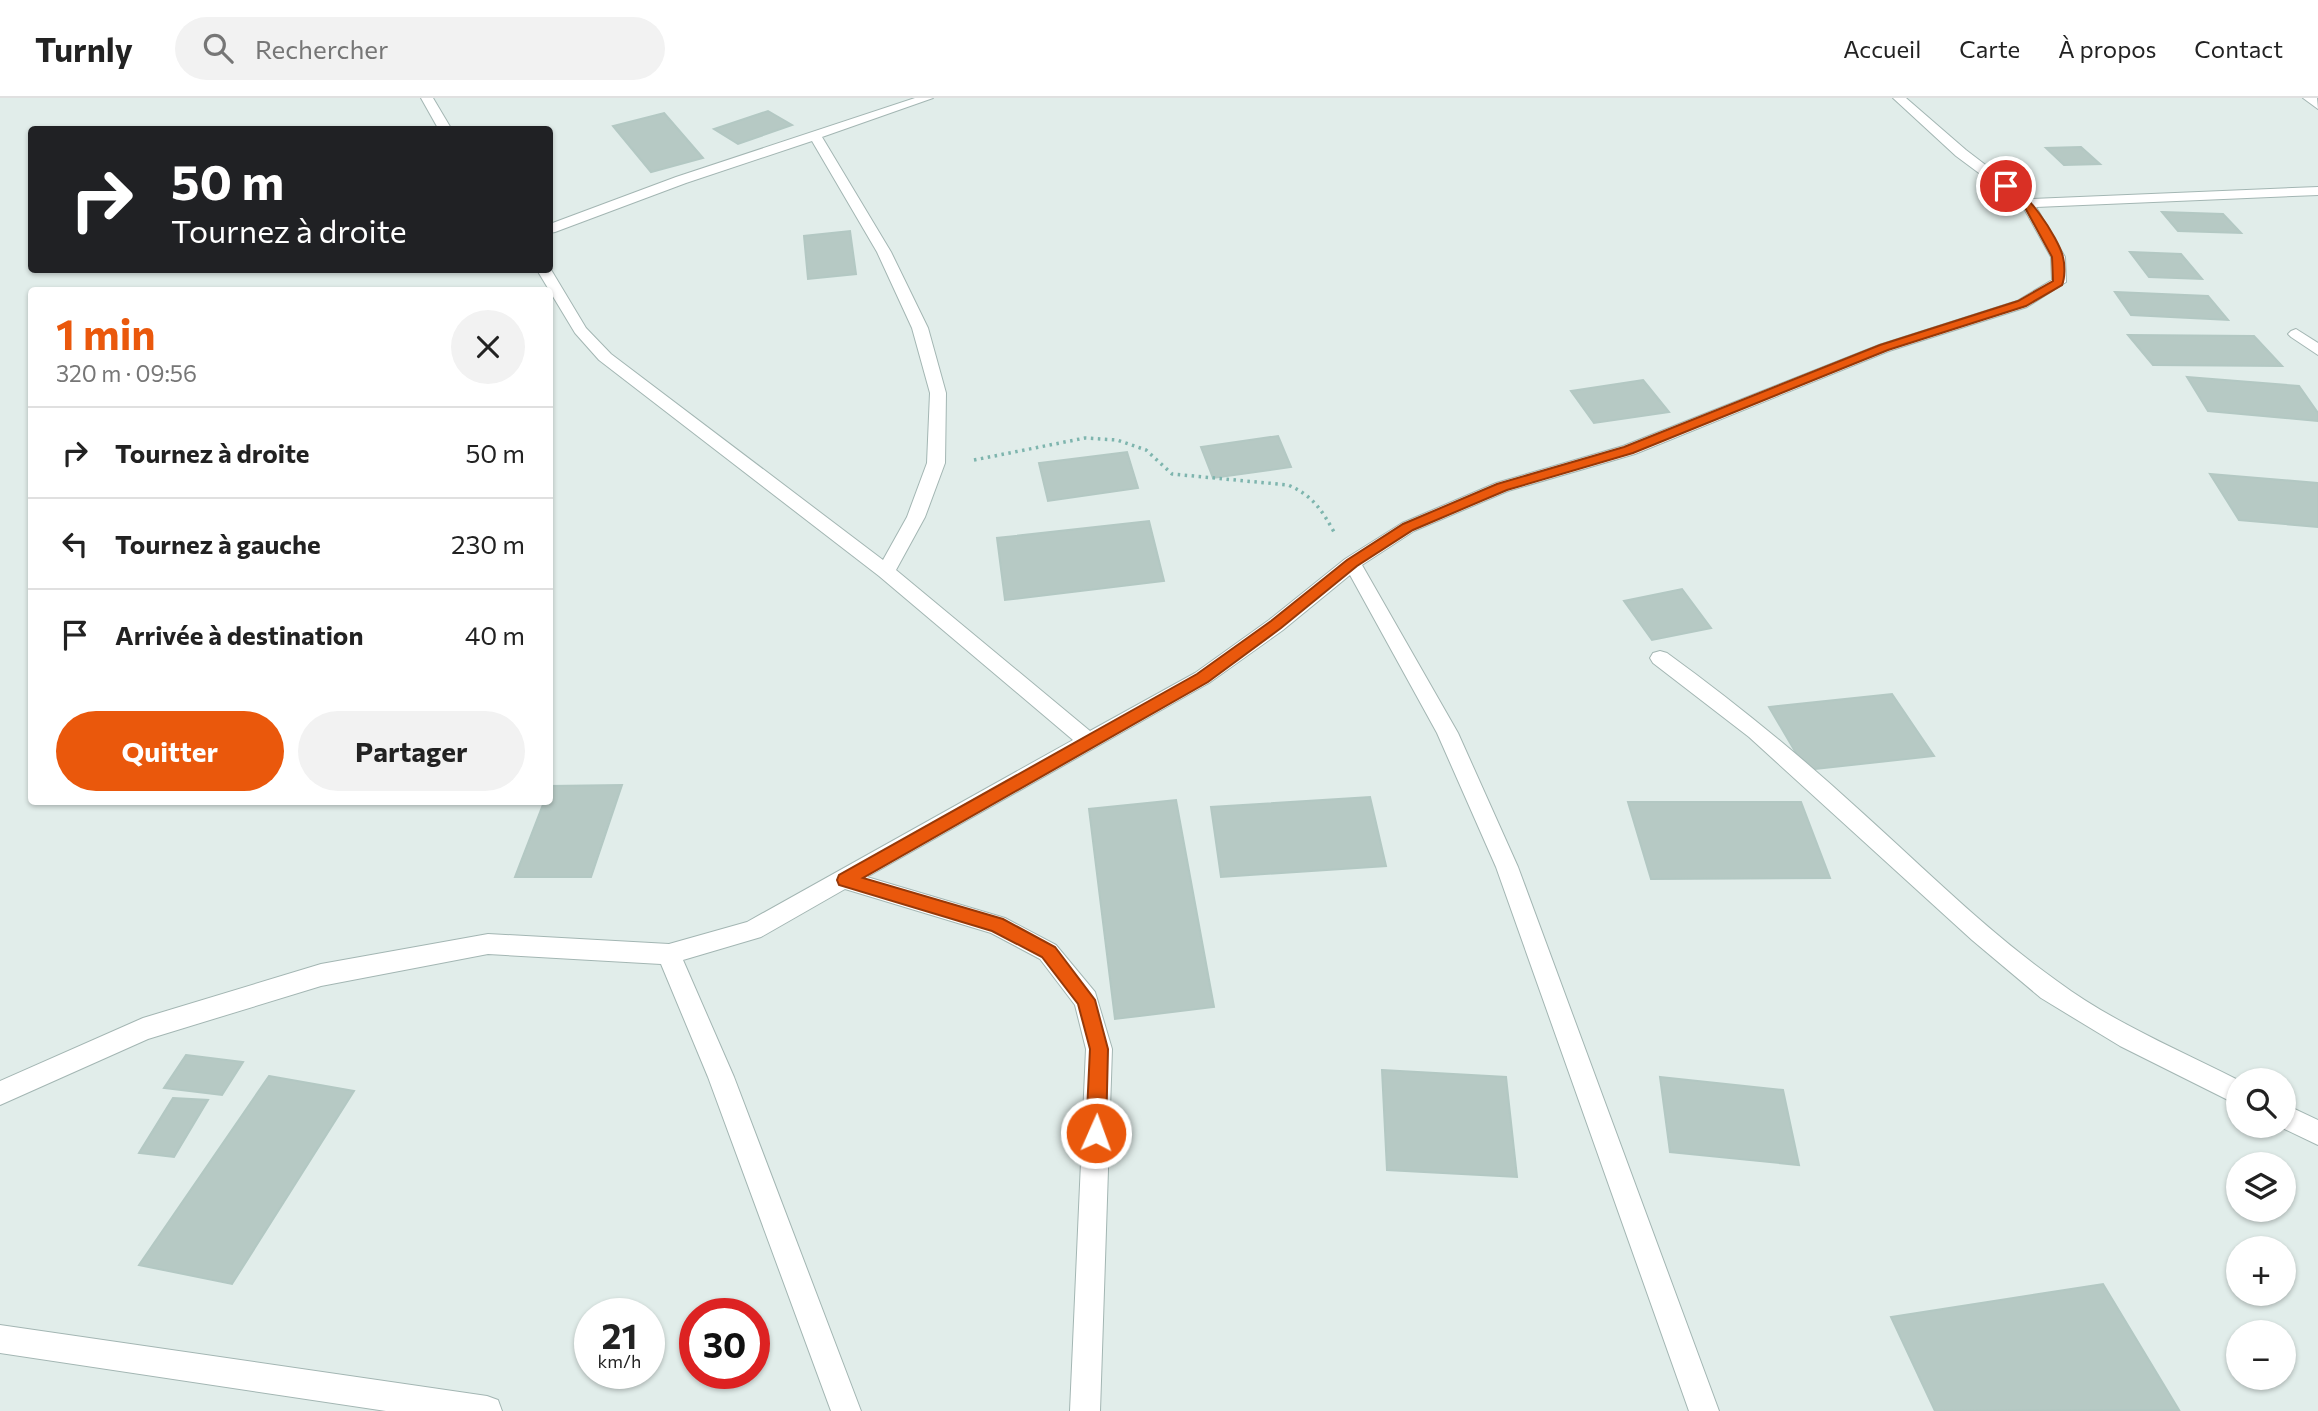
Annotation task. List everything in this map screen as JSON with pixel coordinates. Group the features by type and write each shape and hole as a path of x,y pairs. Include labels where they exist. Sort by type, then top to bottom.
{"street":[{"path":"427,98 444,126"},
{"path":"553,228 681,180 927,98"},
{"path":"0,1093 142,1029 321,975 488,944 669,954 753,930 1202,678 1276,625 1352,563 1408,527 1502,487 1629,450 1884,348 2022,304 2059,282 2058,257 2027,203 1961,153 1899,98"},
{"path":"2309,98 2318,104"},
{"path":"815,136 860,208 920,328 938,393 936,463 916,517 886,572"},
{"path":"2027,203 2318,191"},
{"path":"546,273 580,330 605,357 886,572 1089,741"},
{"path":"2296,334 2318,349"},
{"path":"1352,563 1388,623 1474,789 1548,970 1673,1332 1704,1411"},
{"path":"1660,658 1748,723 2028,974 2106,1025 2226,1087"},
{"path":"845,880 997,925 1048,952 1086,1000 1099,1049 1085,1411"},
{"path":"669,954 721,1077 846,1411"},
{"path":"2296,1122 2318,1133"},
{"path":"0,1339 487,1411"}],"path":[{"path":"936,463 985,459 1085,438 1116,440 1146,450 1172,474 1288,485 1305,491 1315,500 1352,563"}],"building":[{"path":"768,111 792,125 738,144 714,129"},
{"path":"664,113 703,158 651,172 613,126"},
{"path":"2081,147 2100,164 2064,165 2046,148"},
{"path":"2162,212 2223,214 2241,233 2178,231"},
{"path":"850,231 856,274 808,279 804,236"},
{"path":"2130,252 2181,254 2202,279 2149,277"},
{"path":"2115,292 2208,296 2228,320 2131,315"},
{"path":"2128,335 2254,336 2282,366 2153,365"},
{"path":"2187,377 2299,386 2318,413 2318,421 2208,411"},
{"path":"1643,380 1669,412 1594,423 1571,391"},
{"path":"1278,436 1291,467 1213,478 1201,447"},
{"path":"1127,452 1138,488 1048,501 1039,463"},
{"path":"2210,474 2318,483 2318,527 2239,520"},
{"path":"1149,521 1164,581 1005,600 997,538"},
{"path":"1682,589 1711,628 1652,640 1624,601"},
{"path":"1892,694 1934,756 1806,770 1769,707"},
{"path":"622,785 591,877 515,877 543,805 553,805 553,786"},
{"path":"1370,797 1386,866 1221,877 1211,807"},
{"path":"1176,800 1214,1007 1115,1019 1089,809"},
{"path":"1628,802 1801,802 1830,878 1651,879"},
{"path":"186,1055 243,1062 222,1095 164,1088"},
{"path":"1382,1070 1506,1077 1517,1177 1387,1170"},
{"path":"269,1076 354,1091 232,1284 139,1265"},
{"path":"1660,1077 1783,1090 1799,1165 1670,1152"},
{"path":"173,1098 208,1100 174,1157 139,1153"},
{"path":"2103,1284 2179,1410 1935,1411 1891,1317"}],"route":[{"path":"1096,1133 1099,1049 1086,1000 1048,952 997,925 845,880 1202,678 1276,625 1352,563 1408,527 1502,487 1629,450 1884,348 2022,304 2059,282 2058,257 2027,203 2006,186"}]}
